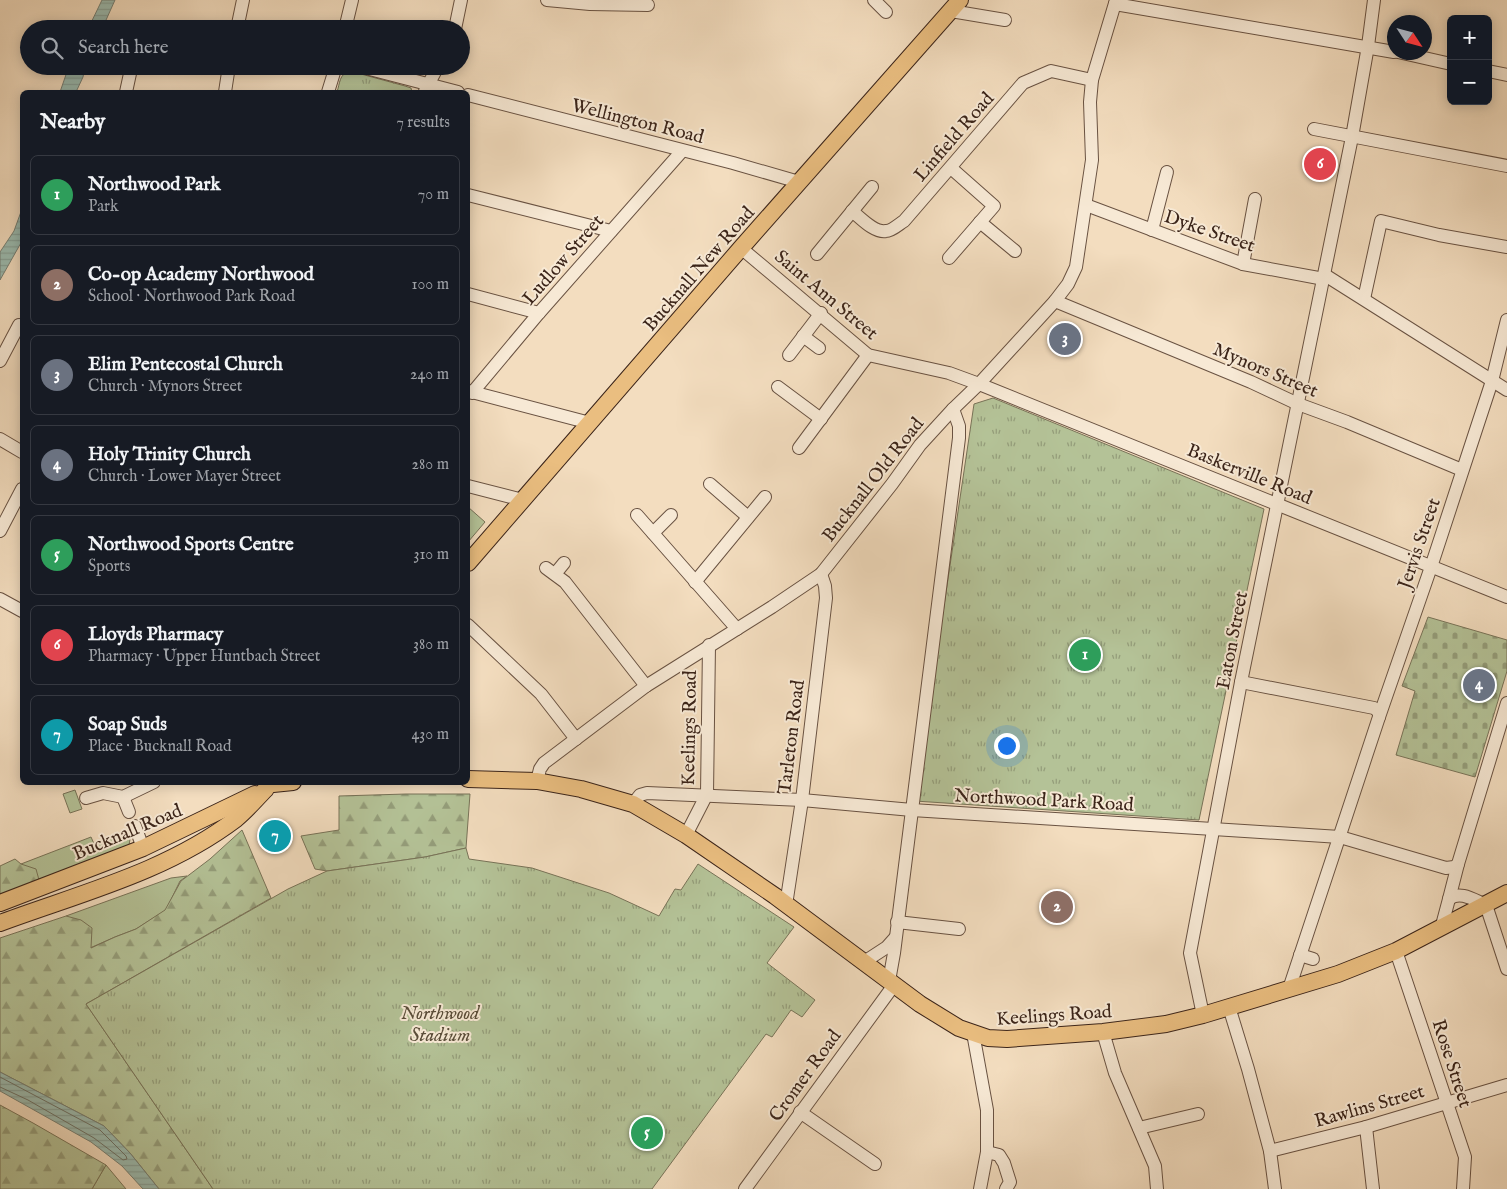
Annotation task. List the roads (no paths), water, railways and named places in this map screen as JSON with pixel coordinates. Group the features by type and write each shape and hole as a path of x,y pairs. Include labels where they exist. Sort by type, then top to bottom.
{"main road":[{"name":"Bucknall New Road","path":"470,561 955,5"},
{"name":"Keelings Road","path":"470,779 537,781 581,789 633,804 686,835 786,904 920,1004 959,1028 988,1038 1006,1039 1103,1032 1166,1024 1203,1015 1338,974 1396,951 1507,893"},
{"name":"Bucknall Road","path":"0,903 143,848 271,785"},
{"name":"Bucknall Road","path":"0,923 137,874 174,857 238,818 271,785"}],"street":[{"path":"239,20 243,0"},
{"path":"347,20 352,0"},
{"path":"457,20 461,0"},
{"path":"548,0 648,6"},
{"path":"874,0 886,12"},
{"path":"1368,0 1373,14"},
{"name":"Eaton Street","path":"1203,1015 1190,952 1241,682 1352,137 1374,0"},
{"path":"1115,2 1387,50"},
{"name":"Bucknall Old Road","path":"537,781 540,769 544,763 646,686 821,574 892,484 920,445 979,384 1055,301 1068,284 1076,266 1092,160 1090,102 1092,80 1115,2"},
{"path":"955,5 1005,20"},
{"path":"1432,60 1447,63"},
{"name":"Linfield Road","path":"852,211 876,230 886,231 893,228 904,221 1023,83 1051,72 1092,80"},
{"path":"1492,72 1507,75"},
{"path":"126,90 130,75"},
{"path":"226,90 228,75"},
{"path":"329,90 333,75"},
{"path":"385,75 426,89 433,75"},
{"name":"Wellington Road","path":"470,96 682,151 733,162 799,182"},
{"path":"1314,128 1507,166"},
{"name":"Ludlow Street","path":"470,392 682,151"},
{"path":"950,258 994,206 951,168"},
{"path":"1152,230 1167,172"},
{"path":"817,254 872,187"},
{"path":"470,196 611,231"},
{"path":"1243,264 1255,199"},
{"name":"Dyke Street","path":"1086,205 1243,264 1307,275 1325,276"},
{"path":"1364,299 1380,221 1439,235 1507,247"},
{"path":"980,222 1015,251"},
{"name":"Saint Ann Street","path":"741,248 821,313 868,355 949,373 979,384"},
{"path":"1325,276 1507,390"},
{"path":"470,295 539,313"},
{"name":"Mynors Street","path":"1055,301 1251,382 1298,404 1347,422 1462,470"},
{"path":"789,355 821,313"},
{"name":"Jervis Street","path":"1289,989 1379,714 1431,567 1492,381 1507,320"},
{"path":"0,361 19,332"},
{"path":"804,336 820,348"},
{"path":"799,448 868,355"},
{"name":"Baskerville Road","path":"979,384 1507,597"},
{"path":"778,387 821,419"},
{"path":"470,392 590,423"},
{"path":"891,983 892,946 912,810 959,438 959,426 953,409"},
{"path":"0,439 20,451"},
{"path":"710,484 748,517"},
{"path":"470,487 523,500"},
{"path":"0,531 20,493"},
{"path":"695,582 765,497"},
{"path":"637,515 737,629"},
{"path":"653,533 671,515"},
{"path":"564,563 551,571 565,582 646,686"},
{"name":"Tarleton Road","path":"786,904 802,800 826,598 821,574"},
{"path":"0,599 20,610"},
{"path":"470,627 541,694 576,739"},
{"name":"Keelings Road","path":"686,835 707,794 709,645"},
{"path":"1241,682 1374,708 1379,714"},
{"path":"1441,929 1456,866 1507,703"},
{"path":"86,798 103,793 123,797 148,785"},
{"name":"Northwood Park Road","path":"633,804 640,795 647,793 707,794 912,810 1340,837 1446,868 1456,866"},
{"path":"123,797 129,812"},
{"path":"135,826 143,848"},
{"path":"1449,900 1453,896 1460,894 1486,905 1507,969"},
{"path":"897,922 959,929"},
{"path":"864,962 892,946"},
{"name":"Rose Street","path":"1396,951 1464,1157 1463,1189"},
{"path":"1300,955 1313,959"},
{"name":"Cromer Road","path":"745,1189 891,983"},
{"path":"1229,1007 1270,1151 1275,1189"},
{"path":"1103,1032 1115,1073 1155,1166 1157,1189"},
{"path":"973,1033 986,1110 987,1152 980,1189"},
{"name":"Rawlins Street","path":"1270,1151 1366,1127 1507,1085"},
{"path":"800,1112 875,1164"},
{"path":"1139,1128 1198,1114"},
{"path":"1366,1127 1373,1189"},
{"path":"987,1152 999,1155 1002,1159 1010,1182 1006,1189"}],"water":[{"path":"102,0 115,0 106,20 92,20"},
{"path":"66,75 83,75 77,90 61,90"},
{"path":"20,214 20,245 0,280 0,252 14,231"},
{"path":"0,1072 104,1126 130,1153 159,1189 143,1189 122,1166 91,1142 0,1091"}],"place":[{"name":"Lloyds Pharmacy","path":"1320,164"},
{"name":"Elim Pentecostal Church","path":"1065,339"},
{"name":"Northwood Park","path":"1085,655"},
{"name":"Holy Trinity Church","path":"1479,685"},
{"name":"Soap Suds","path":"275,836"},
{"name":"Co-op Academy Northwood","path":"1057,907"},
{"name":"Northwood Sports Centre","path":"647,1133"}],"park label":[{"name":"Northwood Stadium","path":"440,1023"}]}
